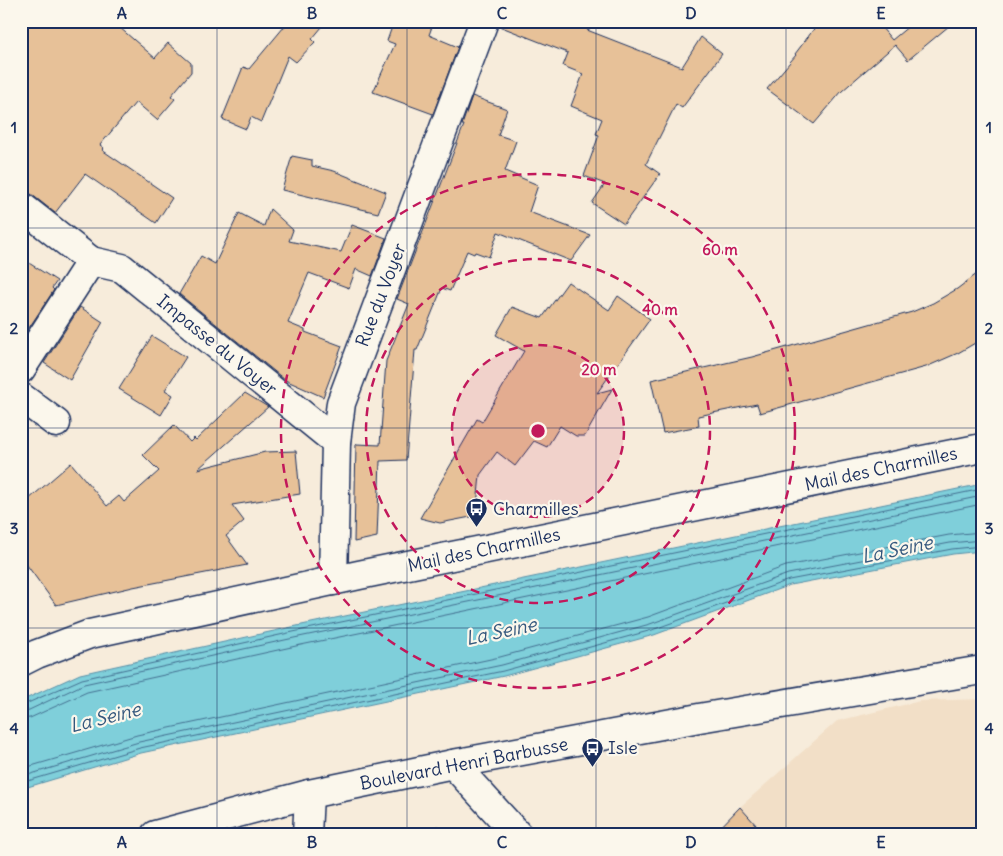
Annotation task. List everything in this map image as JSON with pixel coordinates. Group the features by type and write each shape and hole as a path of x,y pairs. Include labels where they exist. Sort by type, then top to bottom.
{"main road":[{"name":"Rue du Voyer","path":"333,581 336,442 341,403 484,21"},
{"path":"21,206 91,261 21,369"},
{"name":"Impasse du Voyer","path":"91,261 122,268 336,442"},
{"path":"21,397 56,423"},
{"name":"Mail des Charmilles","path":"21,662 90,634 333,581 982,448"},
{"name":"Boulevard Henri Barbusse","path":"156,835 310,794 453,764 699,718 982,670"},
{"path":"453,764 518,835"},
{"path":"307,835 310,794"}],"shaded area":[{"path":"982,699 982,835 713,835 740,807 837,721 920,701"}],"green space":[{"path":"438,826 447,835 395,835"}],"water":[{"name":"La Seine","path":"982,484 982,551 953,554 790,585 654,635 504,676 141,753 21,789 21,701 80,674 292,627"}],"building":[{"path":"21,21 112,21 155,58 168,43 191,63 191,72 171,96 175,99 157,120 136,102 100,145 104,148 102,150 172,198 156,223 85,174 55,213 31,194 21,191"},
{"path":"289,21 327,21 312,39 315,42 296,62 288,56 261,122 251,117 246,129 222,119 243,67 249,69"},
{"path":"394,21 434,21 429,35 458,47 433,114 373,92 395,44 387,41"},
{"path":"499,21 590,21 587,30 682,67 701,37 722,54 682,108 676,104 646,164 660,174 624,224 592,203 605,184 584,176 599,135 596,134 602,119 571,106 583,74 563,66 568,53 499,26"},
{"path":"820,21 876,21 892,40 915,21 955,21 908,60 895,45 842,91 814,124 767,89 796,55"},
{"path":"472,96 507,109 498,135 516,141 505,171 538,185 529,212 590,235 571,261 498,232 489,257 467,251 450,291 442,288 417,350 415,350 406,460 380,461 377,537 354,542 356,444 380,445 386,361 409,304 397,299 464,125 462,125"},
{"path":"292,156 312,160 312,166 334,171 386,192 378,213 282,190"},
{"path":"270,209 293,230 289,241 341,252 352,225 386,238 372,276 356,269 349,288 309,273 288,323 305,330 305,332 342,346 323,397 285,380 179,294 201,256 215,264 239,213 264,226"},
{"path":"21,258 57,281 52,288 54,290 21,340"},
{"path":"982,270 982,339 958,353 926,367 760,413 757,404 698,416 699,426 663,433 651,380 752,357 912,312 933,303 957,289"},
{"path":"568,282 609,310 618,296 650,319 597,393 612,389 585,436 576,436 560,426 547,447 534,441 515,466 497,452 480,475 476,516 440,523 420,518 477,419 482,422 524,351 496,335 512,307 542,318"},
{"path":"80,307 103,322 70,380 44,363"},
{"path":"152,336 186,357 165,390 173,395 161,415 119,389"},
{"path":"245,393 268,407 198,469 265,452 296,451 300,494 232,505 244,521 226,536 247,565 133,587 56,605 21,557 21,506 71,463 107,506 119,496 124,502 159,471 143,455 174,425 190,442 194,438 196,440"},
{"path":"740,807 765,835 713,835"}],"place":[{"name":"Charmilles","path":"477,528"},
{"name":"Isle","path":"592,767"}]}
